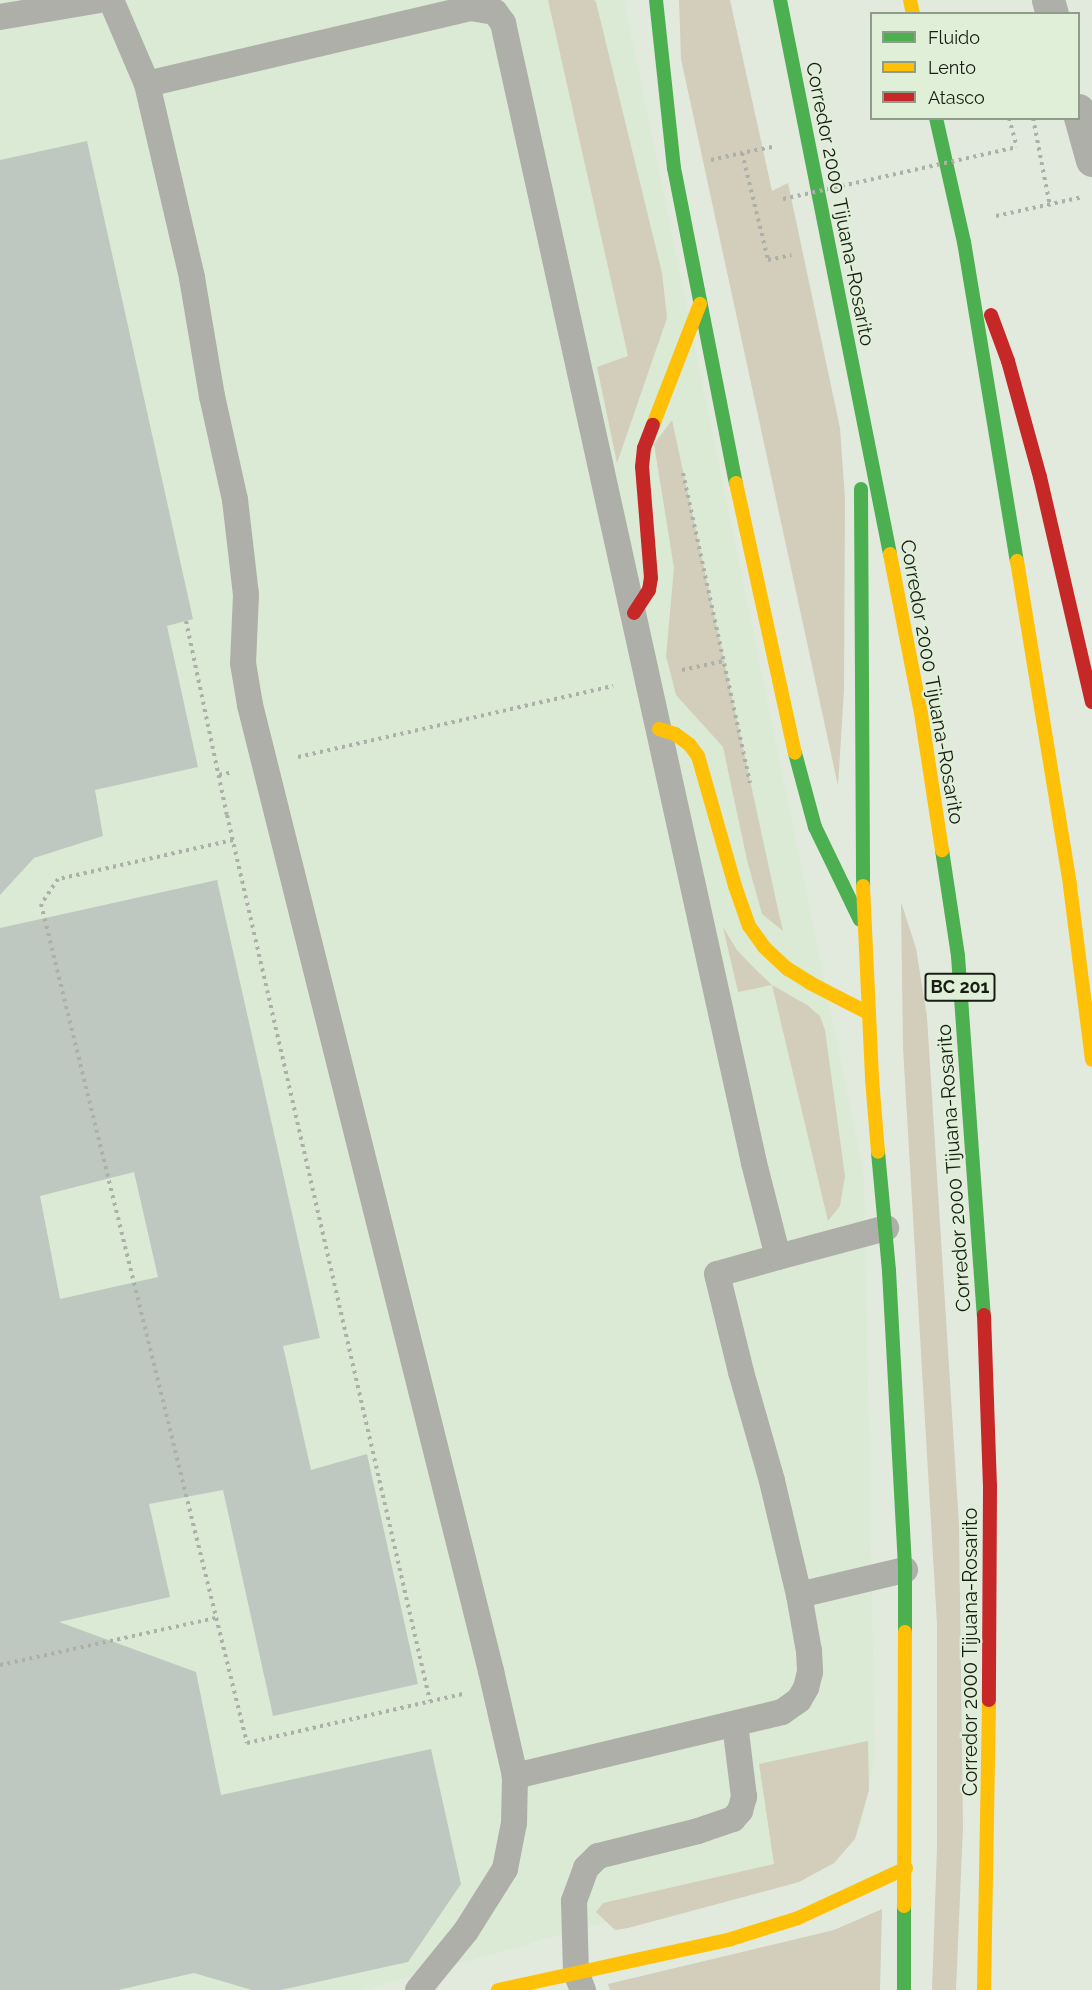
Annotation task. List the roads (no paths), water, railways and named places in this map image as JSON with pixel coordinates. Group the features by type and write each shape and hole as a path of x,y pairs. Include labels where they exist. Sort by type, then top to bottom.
{"highway":[{"path":"656,0 674,168 734,472 798,766 815,827 863,924"},
{"name":"Corredor 2000 Tijuana-Rosarito","path":"780,0 921,713 958,956 983,1282 990,1486 988,1862 984,1990"},
{"path":"936,120 964,242 1070,886 1092,1060"},
{"path":"964,242 1008,361 1040,477 1092,702"},
{"path":"634,613 644,600 651,578 642,467 644,448 700,304"},
{"path":"860,400 864,628 863,924 902,1472 905,1570 904,1990"},
{"path":"659,729 675,734 698,756 709,787 735,886 749,926 764,947 788,969 810,983 868,1013"},
{"path":"498,1990 579,1982 731,1938 787,1921 906,1868"}],"street":[{"path":"1080,117 1092,160"}],"lane":[{"path":"0,17 99,0"},
{"path":"111,0 147,84 192,278 212,396 235,500 246,595 243,663 264,765 495,1686 515,1776 514,1823 506,1869 466,1931 418,1990"},
{"path":"147,84 470,9 495,12 503,23 754,1163 778,1257"},
{"path":"515,1776 782,1712 799,1700 806,1688 810,1672 809,1651 799,1595 772,1481 741,1372 717,1274 886,1228"},
{"path":"799,1595 905,1570"},
{"path":"579,1982 574,1901 586,1868 598,1856 733,1819 740,1811 744,1797 735,1724"}]}
